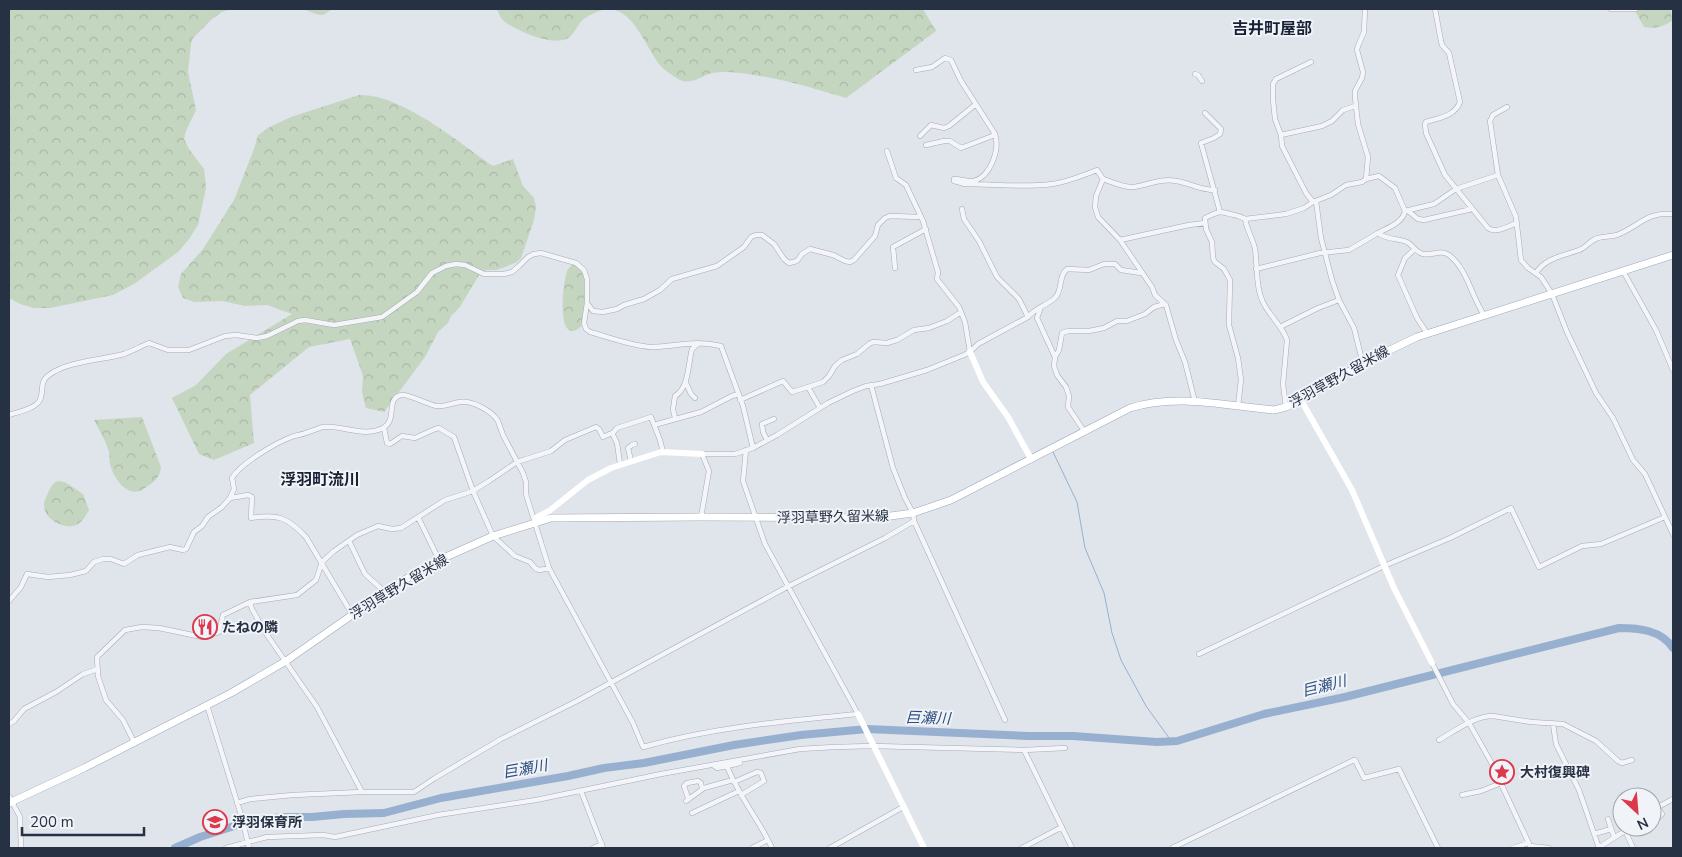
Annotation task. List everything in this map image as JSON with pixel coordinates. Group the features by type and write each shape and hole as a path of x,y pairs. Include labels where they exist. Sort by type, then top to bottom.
{"main road":[{"name":"浮羽草野久留米線","path":"10,800 134,742 231,693 286,662 385,592 439,560 493,536 551,518 913,517 951,500 1125,410 1148,403 1168,400 1274,410 1286,407 1401,343 1427,333 1673,255"}],"street":[{"path":"1365,9 1364,32 1357,50 1363,72 1355,91 1355,106 1358,124 1368,157 1366,179"},
{"path":"1435,9 1442,45 1449,53 1460,102 1458,107 1445,117 1426,122 1426,133 1445,175 1491,230 1517,223"},
{"path":"1610,9 1636,9"},
{"path":"916,70 937,66 945,58 948,58 954,63 961,81 995,135 996,147 989,168 977,180 954,179 954,181 965,184 1039,186 1071,180 1097,170 1103,179 1124,186 1134,186 1161,180 1176,180 1205,190 1214,190"},
{"path":"1311,62 1274,81 1275,119 1281,135 1282,146 1306,193 1314,202 1325,252 1339,300 1354,328 1361,356 1365,362"},
{"path":"1195,74 1202,81"},
{"path":"920,136 931,125 944,128 949,126 976,104"},
{"path":"1281,135 1322,126 1332,121 1343,110 1355,106"},
{"path":"1507,107 1493,115 1490,121 1498,175 1517,223 1521,260 1528,268 1541,277 1552,294 1567,332 1596,392 1613,418 1633,460 1645,474 1673,534"},
{"path":"1205,113 1221,129 1218,136 1201,143 1220,212"},
{"path":"926,145 950,141 961,148 995,135"},
{"path":"888,151 896,178 906,185 926,230 938,272 937,279 961,312 965,322 970,352 983,382 1008,417 1031,459"},
{"path":"1406,211 1434,204 1456,189 1498,175"},
{"path":"1238,406 1241,380 1238,358 1229,325 1230,280 1224,269 1213,258 1212,242 1205,224 1205,218 1220,212 1240,216 1245,219 1286,214 1331,195 1346,185 1379,176 1395,188 1406,211 1418,219 1424,220 1472,209"},
{"path":"1103,179 1094,207 1098,217 1120,240 1152,287 1155,295 1165,304 1185,362 1195,402"},
{"path":"962,209 964,219 979,241 997,277 1019,299 1028,317"},
{"path":"1256,269 1325,252 1349,250 1400,221 1406,211"},
{"path":"1536,273 1546,262 1578,250 1596,238 1614,236 1630,229 1646,218 1673,214"},
{"path":"587,303 593,311 603,312 644,299 660,290 672,279 717,266 744,247 751,237 756,235 762,235 774,244 789,263 797,261 802,254 810,249 833,255 845,262 850,262 875,236 878,225 885,218 890,216 920,216"},
{"path":"1245,219 1255,251 1261,297 1287,340 1283,384 1286,407"},
{"path":"1120,240 1189,225 1205,224"},
{"path":"895,268 893,246 926,230"},
{"path":"1378,233 1382,236 1406,242 1414,250 1422,254 1442,252 1450,256 1466,276 1484,315"},
{"path":"1414,250 1405,258 1398,275 1417,318 1427,333"},
{"path":"9,415 36,404 40,399 44,380 49,375 71,365 125,353 149,343 168,350 189,350 225,336 236,335 257,338 267,336 298,321 305,320 334,325 382,317 417,292 432,273 446,266 456,264 484,274 504,274 512,272 528,257 541,253 576,263 584,270 587,278 587,303 584,323 586,329 590,332 650,347 693,342 721,346 739,397 753,448"},
{"path":"535,523 536,518 549,511 588,480 620,464 663,452 736,454 753,448 820,408 853,391 941,365 970,352 978,344 1028,317 1033,311 1055,298 1059,291 1063,272 1067,269 1089,270 1104,264 1116,264 1120,270 1141,273"},
{"path":"1623,271 1656,330 1673,370"},
{"path":"1280,327 1339,300"},
{"path":"1084,430 1068,407 1069,396 1066,387 1057,375 1054,366 1062,333 1104,328 1117,321 1127,321 1145,314 1154,307 1165,304"},
{"path":"1041,307 1037,318 1055,357"},
{"path":"654,425 701,412 724,400 739,397 783,381 792,392 823,382 842,360 857,354 869,344 873,342 887,343 897,340 914,330 930,328 947,321 961,312"},
{"path":"675,418 673,409 674,396 681,392 686,383 692,349 699,343"},
{"path":"686,383 695,398"},
{"path":"871,385 893,468 913,517 1005,720"},
{"path":"808,387 820,408"},
{"path":"9,601 21,587 27,574 48,577 70,575 86,571 94,562 103,559 111,559 124,564 138,555 170,546 183,550 186,549 194,532 230,498 234,488 232,478 235,473 249,460 293,437 323,427 342,428 356,432 370,432 384,428 393,415 391,410 392,404 395,399 404,394 418,401 438,406 462,401 472,403 494,414 526,482 526,494 549,568 633,723 643,747 674,739 786,720 858,714"},
{"path":"1301,400 1352,490 1384,566 1432,663 1453,704 1469,723 1501,783 1530,846"},
{"path":"134,742 123,720 106,700 98,676 97,657 125,630 142,627 177,631 202,637 219,632 223,615 250,602 297,595 316,580 322,562 357,534 378,526 392,530 397,529 445,500 472,491 517,462 551,451 565,440 596,427 603,437 613,434 617,428 651,417 663,452"},
{"path":"767,440 762,424 774,419"},
{"path":"384,428 387,443 390,444 402,436 415,438 439,428 454,437 472,491 493,536 515,556 530,562 536,569 549,568"},
{"path":"613,434 617,443 620,464"},
{"path":"631,461 628,448 635,444"},
{"path":"746,450 743,481 765,544 858,714 924,848"},
{"path":"702,454 709,471 702,517"},
{"path":"230,498 248,495 252,497 251,518 274,515 297,528 306,537 349,609 354,613"},
{"path":"1199,654 1511,508 1539,567 1582,546 1601,544 1665,517"},
{"path":"418,517 439,560"},
{"path":"237,803 250,799 280,796 362,792 414,792 501,739 570,705 787,587 885,538 913,517"},
{"path":"349,541 365,574 385,592"},
{"path":"250,602 265,632 317,707 362,792"},
{"path":"9,724 24,709 56,692 82,674 98,669"},
{"path":"206,705 242,818 248,846"},
{"path":"1439,740 1469,723 1493,716 1563,724 1586,734 1601,744 1618,761 1622,763 1632,760"},
{"path":"1553,724 1556,744 1579,790 1599,848 1614,837"},
{"path":"226,848 248,846 267,837 323,835 335,837 443,814 581,792 661,774 800,749 873,746 1024,750 1065,748"},
{"path":"1024,750 1072,848"},
{"path":"713,765 716,768 740,763 742,760"},
{"path":"1172,848 1354,760 1364,778 1399,769 1438,848"},
{"path":"727,766 733,781 772,848"},
{"path":"692,813 764,781 761,773 758,772 702,790 687,799 684,786 686,783 698,780 701,783 702,790"},
{"path":"1462,795 1481,791 1501,783"},
{"path":"581,792 603,846 593,848"},
{"path":"10,800 20,817 22,848"},
{"path":"830,848 903,807"},
{"path":"1594,834 1612,829 1608,819"},
{"path":"1022,848 1062,827"},
{"path":"752,848 768,840"},
{"path":"1513,848 1530,846 1550,848"}],"green space":[{"path":"9,9 231,9 222,12 212,19 193,38 191,44 188,72 196,110 184,139 204,169 206,188 198,225 178,252 134,284 113,295 50,308 34,308 9,298"},
{"path":"303,9 333,9 323,15"},
{"path":"497,9 606,9 589,15 568,38 554,41 536,37 511,26 500,16"},
{"path":"610,9 923,9 936,31 846,98 817,89 743,73 716,72 692,81 680,80 659,64 633,23 618,11"},
{"path":"1634,9 1671,9 1672,21 1659,27 1644,27"},
{"path":"359,95 393,102 411,111 447,133 493,166 513,159 523,186 534,198 536,207 534,220 521,258 517,262 505,267 496,270 486,270 479,275 460,307 451,316 448,323 438,332 425,357 384,412 366,408 362,392 363,376 350,339 309,347 250,395 254,443 214,460 199,454 172,398 196,385 226,354 292,314 267,305 245,306 222,301 194,302 183,298 178,287 181,274 203,249 234,200 258,135 291,117"},
{"path":"577,264 586,281 587,307 582,325 577,330 572,331 565,325 563,290 568,269 572,265"},
{"path":"142,417 161,467 158,477 154,482 139,491 133,492 123,486 115,476 110,464 108,448 94,420"},
{"path":"58,481 65,482 83,494 89,510 76,525 60,525 47,514 44,503 53,484"}],"waterway":[{"path":"1053,452 1077,502 1085,548 1104,593 1112,633 1121,660 1146,706 1172,742"},
{"name":"巨瀬川","path":"175,848 200,837 253,820 384,813 441,798 604,768 644,763 734,745 801,735 867,729 1028,736 1073,736 1157,742 1177,741 1264,714 1345,697 1619,628 1649,631 1662,637 1673,648"}],"place":[{"name":"たねの隣","path":"205,627"},
{"name":"大村復興碑","path":"1502,772"},
{"name":"浮羽保育所","path":"215,822"}],"district":[{"name":"吉井町屋部","path":"1272,29"},
{"name":"浮羽町流川","path":"320,480"}]}
